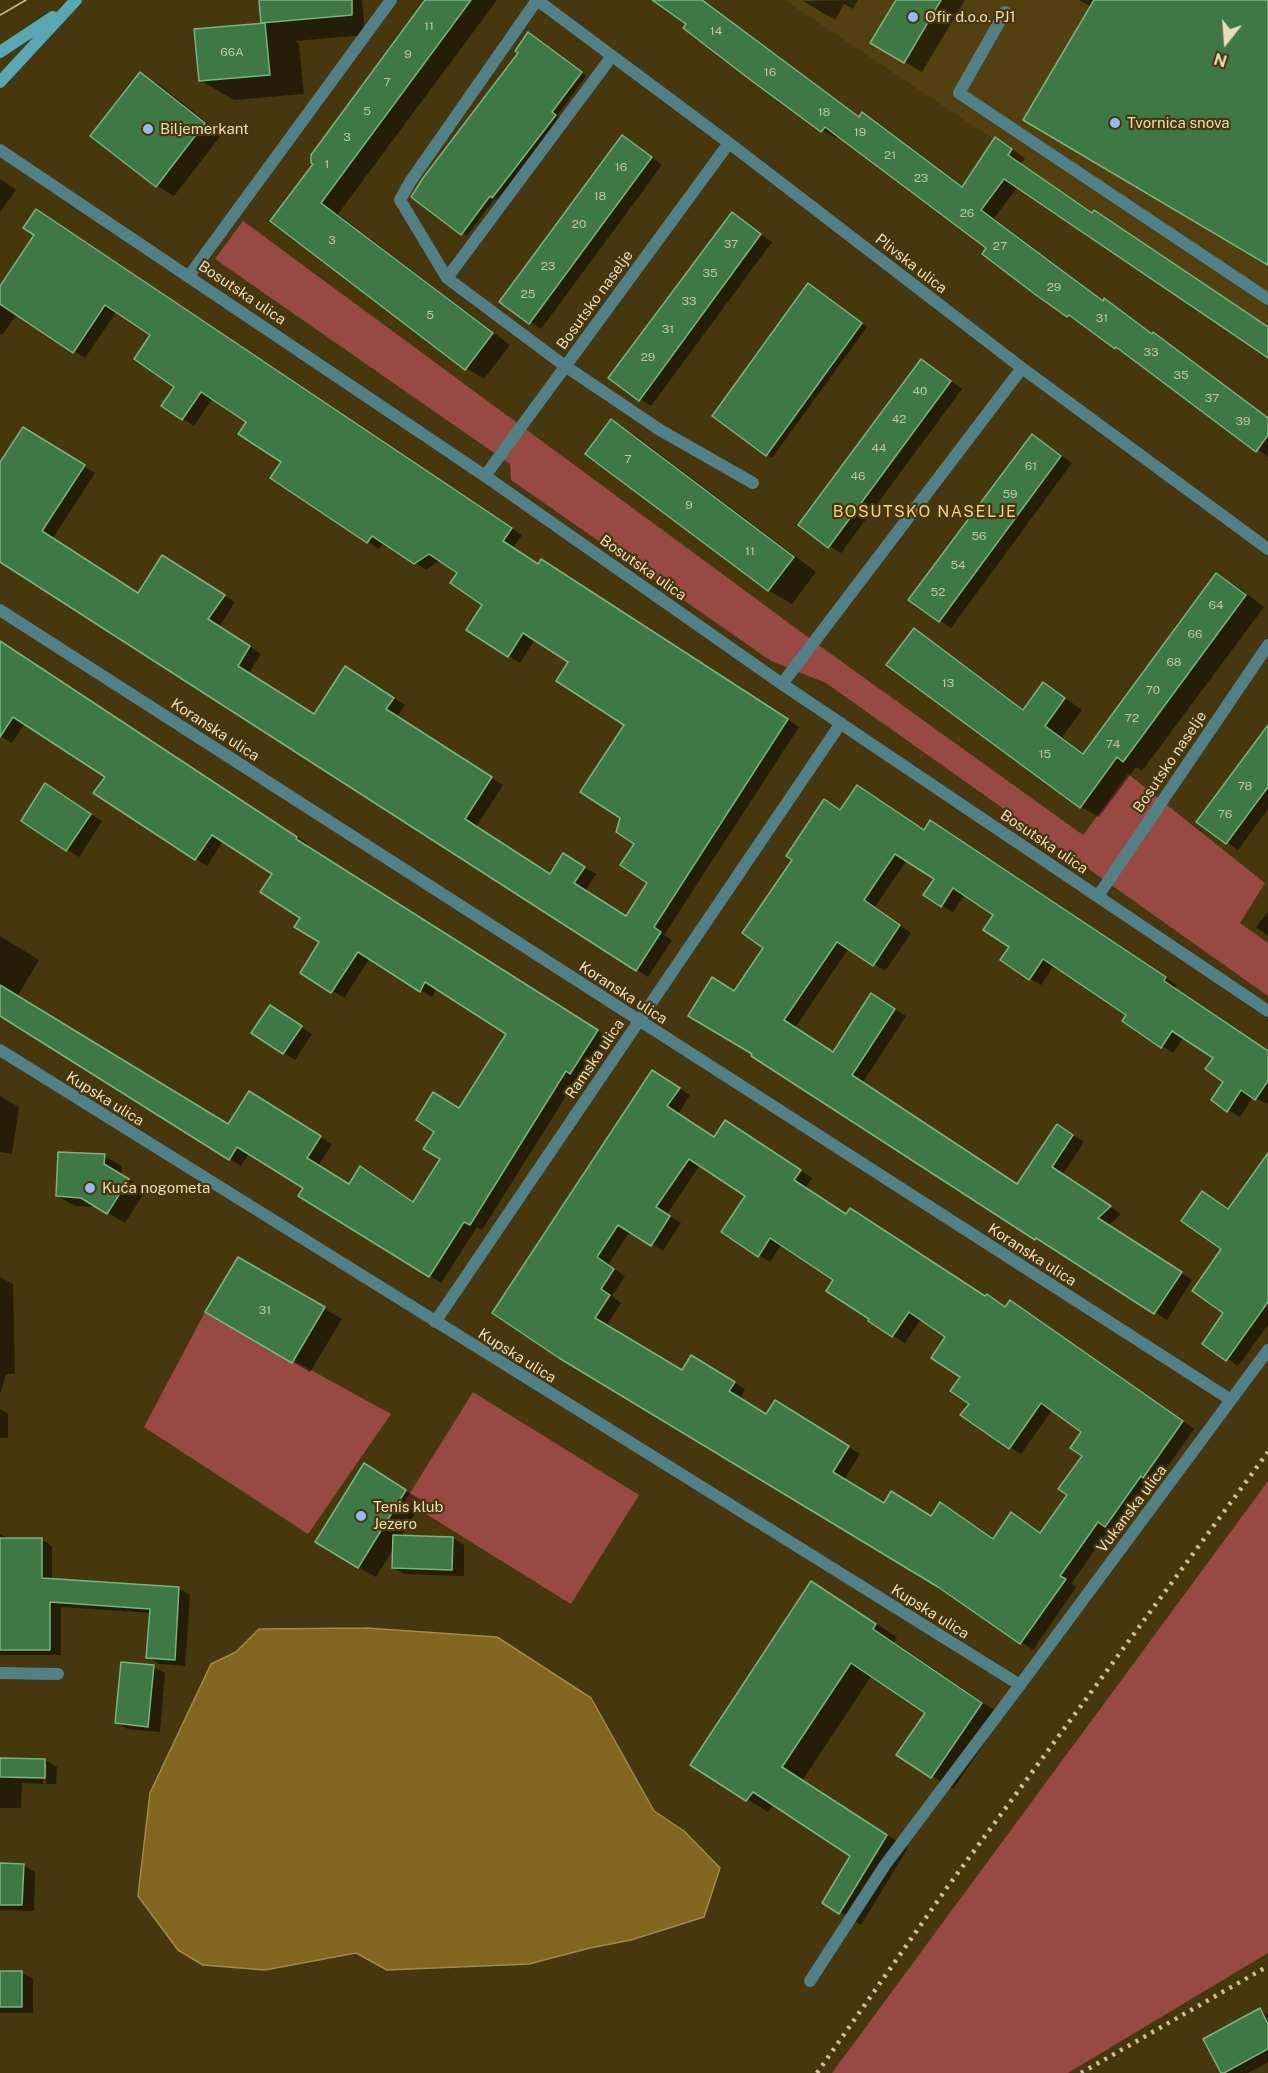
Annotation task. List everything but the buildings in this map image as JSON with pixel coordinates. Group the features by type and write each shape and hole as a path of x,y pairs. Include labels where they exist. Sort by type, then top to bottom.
{"main road":[{"path":"0,52 72,4"},
{"path":"0,82 72,4"}],"street":[{"path":"189,276 391,0"},
{"path":"537,0 410,182 400,200 447,278 565,366 660,430 753,483"},
{"name":"Plivska ulica","path":"537,0 729,142 1022,368 1268,549"},
{"path":"1005,12 959,93 1268,299"},
{"path":"447,278 612,56"},
{"name":"Bosutsko naselje","path":"485,476 729,142"},
{"name":"Bosutska ulica","path":"0,150 485,476 782,684 1268,1011"},
{"path":"782,684 1022,368"},
{"name":"Koranska ulica","path":"0,610 1231,1400"},
{"name":"Bosutsko naselje","path":"1098,896 1268,645"},
{"name":"Ramska ulica","path":"435,1322 841,723"},
{"name":"Kupska ulica","path":"0,1050 1020,1685"},
{"name":"Vukanska ulica","path":"810,1981 885,1865 1268,1350"},
{"path":"0,1673 58,1674"}],"shaded area":[{"path":"784,0 1268,0 1268,358 1001,177 991,181 973,170 993,139"},
{"path":"243,221 831,654 1083,835 1128,774 1265,883 1240,923 1268,943 1268,996 826,683 771,661 511,480 510,464 215,259"},
{"path":"205,1312 391,1414 308,1534 144,1427"},
{"path":"473,1392 639,1495 571,1604 405,1501"},
{"path":"1268,1481 1268,1953 1068,2073 832,2073"},
{"path":"366,1628 497,1637 591,1698 654,1811 684,1831 720,1868 704,1917 631,1940 529,1964 387,1970 356,1953 265,1970 203,1965 178,1950 138,1896 150,1793 211,1664 236,1652 259,1629"}],"tram line":[{"path":"0,15 26,0"}],"railway":[{"path":"817,2073 946,1889 1268,1452"},
{"path":"1081,2073 1268,1966"}],"place":[{"name":"Ofir d.o.o. PJ1","path":"913,17"},
{"name":"Tvornica snova","path":"1115,123"},
{"name":"Biljemerkant","path":"148,129"},
{"name":"Kuća nogometa","path":"90,1188"},
{"name":"Tenis klub Jezero","path":"361,1516"}],"district":[{"name":"BOSUTSKO NASELJE","path":"925,512"}]}
